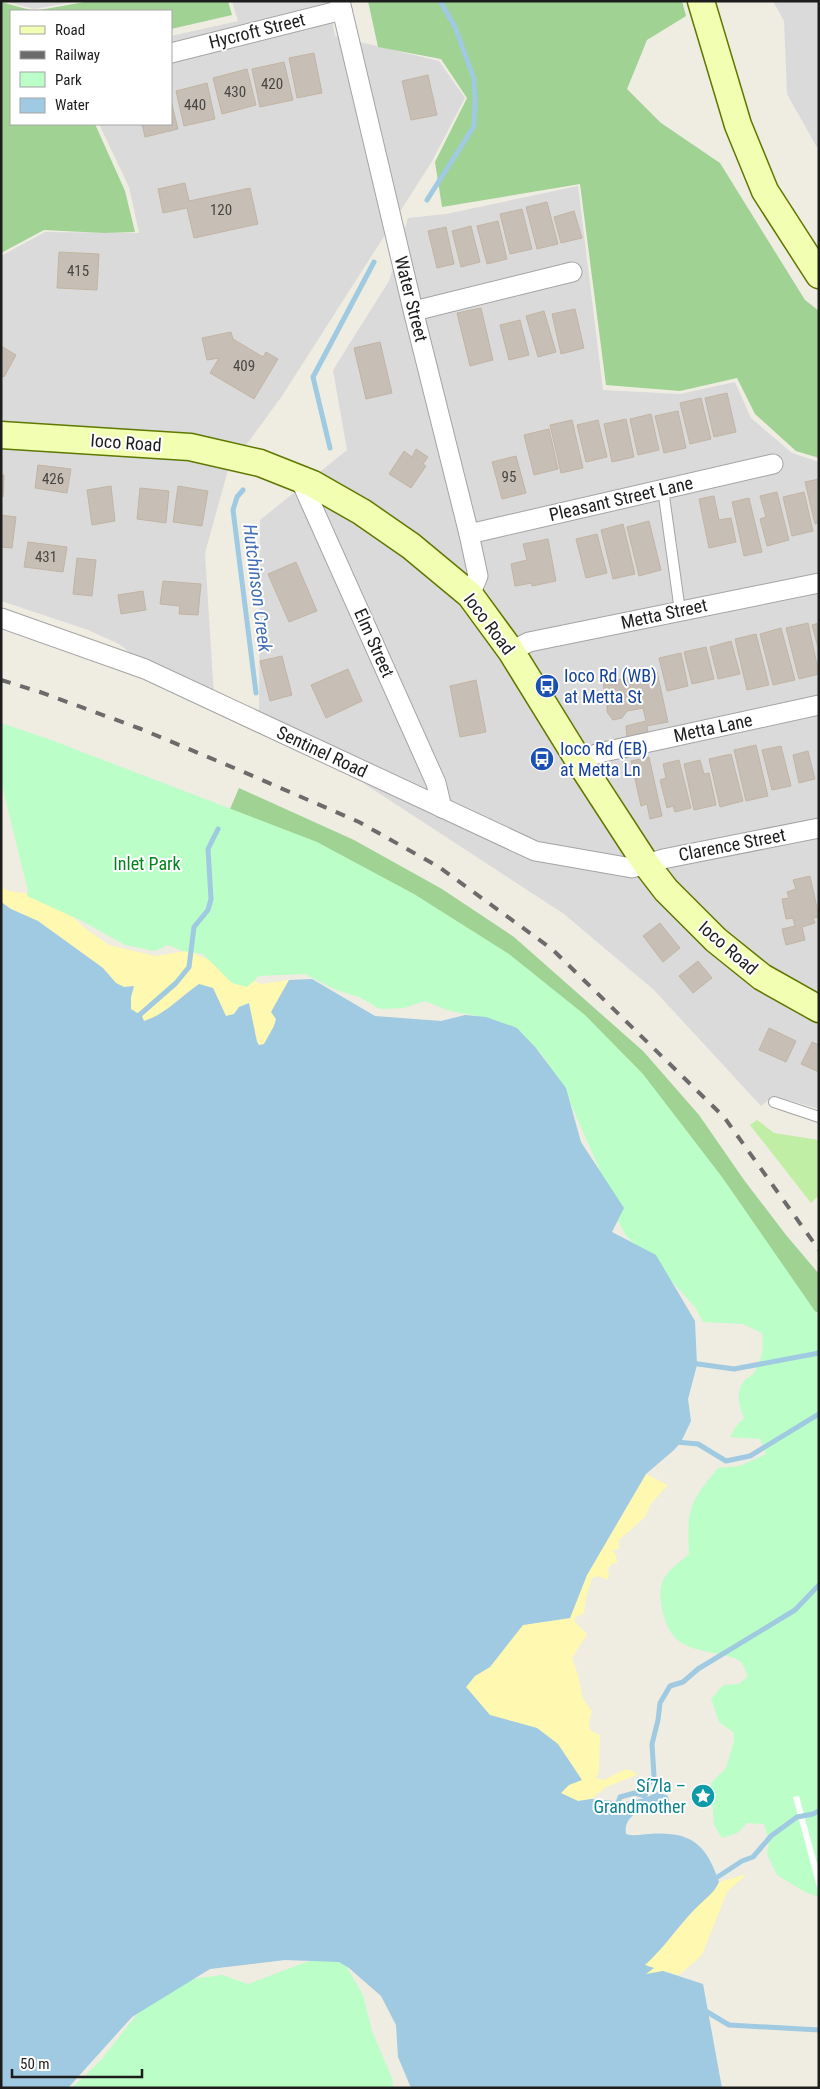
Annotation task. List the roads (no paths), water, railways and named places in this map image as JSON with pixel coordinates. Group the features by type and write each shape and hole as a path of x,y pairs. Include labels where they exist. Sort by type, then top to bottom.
{"main road":[{"path":"701,1 738,125 765,191 819,275"},
{"name":"Ioco Road","path":"1,434 190,447 260,464 314,484 362,512 411,546 470,595 511,651 579,761 646,864 666,890 716,940 762,977 819,1010"}],"street":[{"name":"Hycroft Street","path":"172,52 341,6"},
{"name":"Water Street","path":"341,6 469,534 478,576 470,595"},
{"path":"414,311 572,272"},
{"name":"Pleasant Street Lane","path":"469,534 773,464"},
{"name":"Elm Street","path":"300,479 436,783 442,808"},
{"name":"Metta Street","path":"511,651 530,642 819,583"},
{"name":"Sentinel Road","path":"1,618 144,669 534,851 632,868 646,864"},
{"name":"Metta Lane","path":"579,761 599,753 819,705"},
{"name":"Clarence Street","path":"646,864 819,828"}],"lane":[{"path":"663,489 680,611"},
{"path":"774,1102 819,1117"}],"water":[{"path":"1,902 11,909 38,921 103,968 116,983 124,987 134,986 131,997 131,1009 142,1016 144,1021 166,1010 199,984 213,988 226,1016 234,1014 239,1007 249,1003 257,1042 259,1045 264,1044 276,1019 271,1012 289,980 312,979 375,1016 441,1021 465,1015 486,1017 517,1028 536,1048 566,1088 581,1142 624,1208 612,1232 656,1255 695,1321 697,1365 688,1399 691,1421 681,1442 646,1474 587,1575 570,1618 523,1625 490,1667 475,1676 466,1687 490,1715 537,1728 558,1744 582,1780 569,1785 561,1793 578,1801 591,1799 625,1802 645,1798 658,1792 668,1796 669,1803 647,1808 634,1815 626,1826 626,1834 663,1834 686,1838 702,1849 708,1858 719,1882 717,1886 645,1965 654,1968 646,1974 663,1971 703,1984 722,2088 411,2088 398,2057 396,2025 381,1996 349,1968 339,1962 285,1960 210,1969 132,2017 68,2088 1,2088"}],"waterway":[{"name":"Hutchinson Creek","path":"427,200 474,126 474,79 455,27 440,1"},
{"name":"Hutchinson Creek","path":"330,448 313,377 374,262"},
{"name":"Hutchinson Creek","path":"243,490 237,497 233,510 256,693"},
{"name":"Hutchinson Creek","path":"135,1019 176,983 189,967 194,927 208,910 211,899 208,849 218,829"},
{"path":"691,1363 734,1369 819,1353"},
{"path":"676,1442 698,1444 726,1461 750,1456 819,1414"},
{"path":"615,1805 620,1797 635,1793 645,1796 647,1787 654,1776 652,1744 660,1703 670,1686 683,1682 698,1669 795,1610 819,1585"},
{"path":"713,1880 742,1861 753,1857 771,1836 797,1817 819,1811"},
{"path":"704,2010 729,2025 819,2030"}],"railway":[{"path":"1,680 40,692 141,729 239,770 359,822 439,867 552,949 724,1117 819,1250"}],"place":[{"name":"Ioco Rd (WB) at Metta St","path":"547,686"},
{"name":"Ioco Rd (EB) at Metta Ln","path":"542,759"},
{"name":"Sí7la – Grandmother","path":"703,1796"}],"park label":[{"name":"Inlet Park","path":"147,864"}]}
